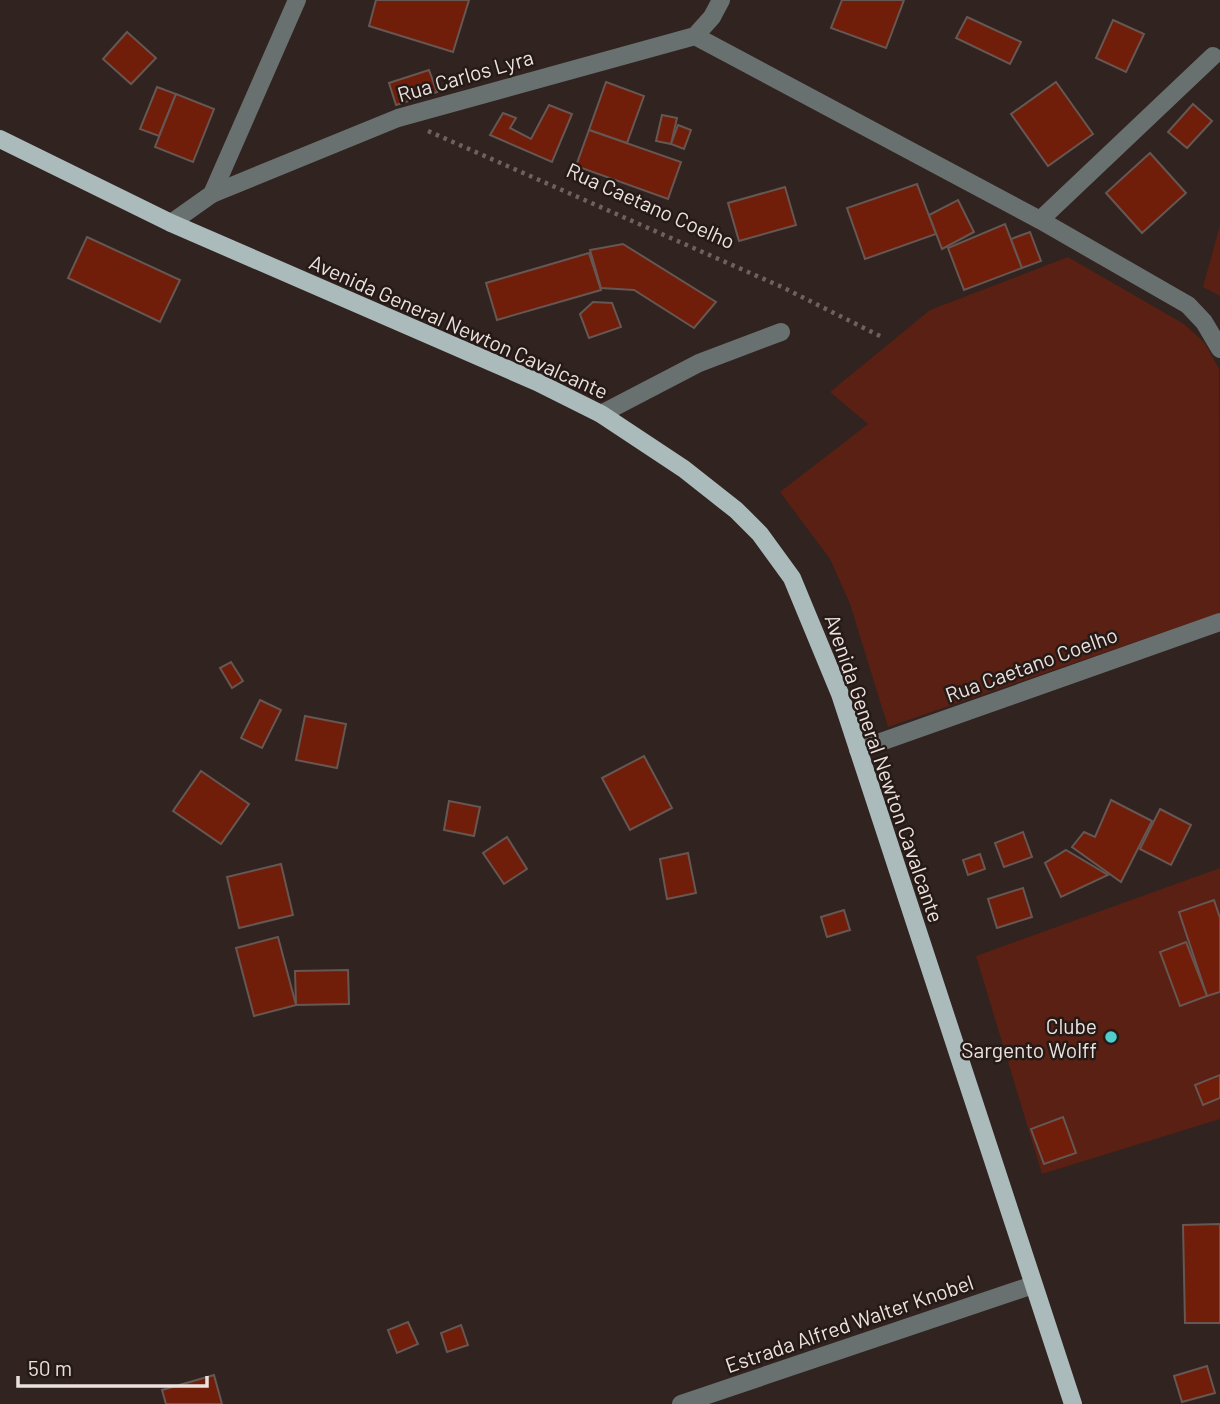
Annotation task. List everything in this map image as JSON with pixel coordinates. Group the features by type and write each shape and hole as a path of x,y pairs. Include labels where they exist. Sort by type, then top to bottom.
{"main road":[{"name":"Avenida General Newton Cavalcante","path":"0,139 171,223 537,382 601,414 684,469 736,510 760,534 792,578 806,606 858,750 1073,1404"}],"street":[{"path":"212,194 297,0"},
{"path":"721,0 712,17 695,36 1040,220 1188,305 1204,322 1220,349"},
{"name":"Rua Carlos Lyra","path":"171,223 212,194 398,118 695,36"},
{"path":"1040,220 1213,56"},
{"path":"601,414 699,363 781,332"},
{"name":"Rua Caetano Coelho","path":"858,750 1220,622"},
{"name":"Estrada Alfred Walter Knobel","path":"681,1404 1033,1285"}],"path":[{"name":"Rua Caetano Coelho","path":"398,118 782,287 884,338"}],"shaded area":[{"path":"1220,225 1220,296 1203,287"},
{"path":"1068,257 1184,324 1205,343 1219,369 1220,613 888,727 850,604 830,559 780,492 868,424 830,392 930,310"},
{"name":"Clube Sargento Wolff","path":"1220,868 1220,1119 1042,1174 976,956"}],"building":[{"path":"376,0 469,0 453,52 369,26"},
{"path":"842,0 904,0 886,48 831,28"},
{"path":"967,17 1021,42 1010,64 956,38"},
{"path":"1113,20 1144,34 1126,72 1096,58"},
{"path":"127,32 156,58 131,84 103,59"},
{"path":"429,70 437,92 396,105 389,83"},
{"path":"606,82 644,96 627,143 589,130"},
{"path":"1056,82 1093,134 1048,166 1011,114"},
{"path":"157,87 176,94 159,136 140,129"},
{"path":"176,94 214,109 193,162 155,147"},
{"path":"1193,104 1212,121 1187,148 1168,132"},
{"path":"549,105 572,114 552,162 490,135 503,113 516,118 510,128 531,139"},
{"path":"662,115 677,118 671,144 656,141"},
{"path":"678,125 691,130 684,149 671,144"},
{"path":"589,130 681,162 668,199 576,166"},
{"path":"1150,153 1186,193 1142,233 1106,193"},
{"path":"917,184 936,234 865,259 847,208"},
{"path":"785,187 796,225 739,241 728,203"},
{"path":"958,200 974,232 942,249 929,215"},
{"path":"1005,224 1022,268 964,290 948,248"},
{"path":"1030,232 1041,261 1022,268 1011,239"},
{"path":"87,237 180,280 160,322 68,278"},
{"path":"623,244 716,302 694,328 634,290 601,288 590,250"},
{"path":"589,253 601,290 497,320 486,283"},
{"path":"593,302 612,303 621,327 589,338 580,314"},
{"path":"231,662 243,681 232,688 220,668"},
{"path":"260,700 281,710 262,748 241,738"},
{"path":"305,716 346,724 337,768 296,760"},
{"path":"644,756 672,808 630,830 602,778"},
{"path":"201,771 249,804 221,844 173,811"},
{"path":"1111,800 1152,821 1121,882 1072,847 1084,832 1095,837"},
{"path":"449,801 480,807 474,836 444,830"},
{"path":"1160,809 1191,825 1171,865 1140,849"},
{"path":"1023,832 1032,857 1004,867 995,843"},
{"path":"507,837 527,869 504,884 483,853"},
{"path":"1066,850 1108,875 1061,897 1045,863"},
{"path":"688,853 696,893 667,899 660,859"},
{"path":"980,854 985,869 968,875 963,860"},
{"path":"281,864 293,915 239,928 227,877"},
{"path":"1023,888 1032,917 997,928 988,899"},
{"path":"1214,900 1220,918 1220,992 1207,996 1179,912"},
{"path":"844,910 850,930 827,937 821,917"},
{"path":"278,937 296,1005 254,1016 236,948"},
{"path":"1186,942 1207,996 1180,1006 1160,952"},
{"path":"348,970 349,1004 296,1005 295,971"},
{"path":"1220,1075 1220,1098 1203,1105 1195,1085"},
{"path":"1063,1117 1076,1153 1044,1164 1031,1129"},
{"path":"1220,1224 1220,1323 1185,1323 1183,1225"},
{"path":"408,1322 418,1344 397,1353 388,1330"},
{"path":"461,1325 468,1345 447,1352 441,1333"},
{"path":"1207,1366 1215,1393 1182,1402 1174,1376"},
{"path":"214,1375 222,1404 166,1404 162,1390"}],"place":[{"name":"Clube Sargento Wolff","path":"1111,1037"}]}
